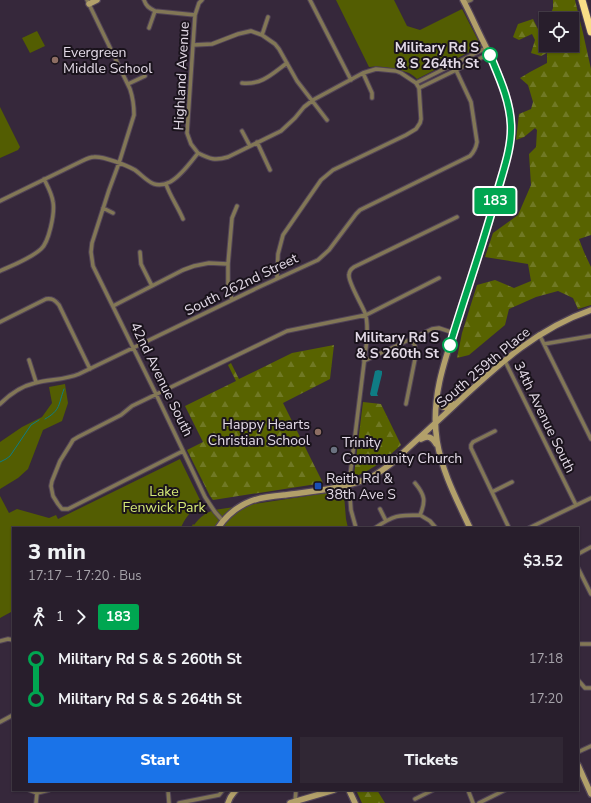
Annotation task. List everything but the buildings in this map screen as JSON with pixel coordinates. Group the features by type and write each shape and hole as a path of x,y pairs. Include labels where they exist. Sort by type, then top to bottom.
{"highway":[{"path":"582,0 591,32"}],"main road":[{"path":"88,2 97,0"},
{"path":"464,2 501,80 508,103 511,125 509,147 488,225 441,375 436,396 435,424 438,450 448,480 470,527"},
{"name":"South 259th Place","path":"219,527 223,521 240,507 254,501 267,497 349,484 369,478 380,472 392,463 487,375 521,347 539,334 562,322 591,310"},
{"path":"436,396 440,405 446,408 463,397"},
{"path":"415,442 425,436 430,437 433,439 438,450"},
{"path":"579,767 591,794"},
{"path":"228,803 235,791"},
{"path":"231,803 235,791"},
{"path":"292,802 330,791"},
{"path":"349,791 355,803"}],"street":[{"path":"144,0 146,5 155,11 195,15"},
{"name":"Highland Avenue","path":"198,153 191,144 187,133 195,15 199,3 202,0"},
{"path":"310,0 351,80"},
{"path":"464,2 471,0"},
{"name":"42nd Avenue South","path":"88,2 128,84 134,104 134,115 92,243 91,252 93,266 205,497 223,521"},
{"path":"149,28 155,11"},
{"path":"262,35 268,17"},
{"path":"194,45 212,44 238,34 251,31 262,35 279,49 302,87 327,120"},
{"path":"416,83 456,63 488,51"},
{"path":"419,88 456,70 488,51"},
{"path":"242,83 249,84 262,80 287,62"},
{"path":"456,63 456,70"},
{"path":"0,201 90,158 99,157 130,168 146,180 156,185 166,184 176,177 198,153 209,158 221,159 228,157 281,130 313,100 363,73 376,69 401,73 416,83 419,88 420,123 416,129 406,135 333,170 320,180 283,235 278,254 277,278"},
{"name":"South 262nd Street","path":"0,402 20,389 36,382 70,378 277,278 318,260 329,250 360,210 467,158 473,153 477,142 471,102 456,70"},
{"path":"363,73 372,93 372,98"},
{"path":"128,84 145,76"},
{"path":"242,131 250,146"},
{"path":"257,142 270,170"},
{"path":"0,271 35,253 42,248 46,242 53,213 53,204 50,192 44,179"},
{"path":"166,184 172,200 179,209 183,219"},
{"path":"232,300 228,284 228,264 232,218 237,206"},
{"path":"103,208 113,213"},
{"path":"356,527 351,510 349,484 368,328 366,315 349,280 349,274 352,269 457,217"},
{"path":"140,252 141,264 152,286"},
{"path":"113,306 194,266 209,263 228,264"},
{"path":"183,451 68,509 62,509 53,496 51,488 52,481 60,461 73,440 121,415 132,406 287,330 366,315 439,278"},
{"path":"0,322 46,299 56,301 90,369"},
{"path":"364,361 432,328 439,328 454,333"},
{"path":"539,334 591,439"},
{"path":"544,344 591,336"},
{"path":"406,404 416,354 416,348 411,339"},
{"path":"30,360 36,382"},
{"name":"34th Avenue South","path":"505,361 576,505"},
{"path":"495,431 473,442 471,445 471,450 509,527"},
{"path":"492,492 512,482"},
{"path":"415,483 423,494 424,499 424,506 420,515"},
{"path":"531,527 591,498"},
{"path":"380,509 386,521"},
{"path":"377,527 399,515 420,515 430,521 435,527"},
{"path":"579,553 591,547"},
{"path":"579,570 591,594"},
{"path":"0,640 12,640"},
{"path":"579,644 591,644"},
{"path":"579,681 584,688 591,688"},
{"path":"0,722 12,716"},
{"path":"579,752 591,746"},
{"path":"32,791 37,793 45,791"},
{"path":"168,791 168,803"},
{"path":"179,803 219,795 222,791"},
{"path":"292,802 296,791"},
{"path":"415,799 431,791"},
{"path":"468,791 473,803"},
{"path":"479,803 502,791"},
{"path":"36,803 37,793"},
{"path":"188,802 193,803"}],"green space":[{"path":"336,0 394,0 407,26 420,30 462,9 481,46 417,79 409,73 397,70 382,67 369,67"},
{"path":"553,0 575,0 578,12 552,12"},
{"path":"579,16 591,69 591,235 579,239 591,267 591,305 578,309 573,298 558,291 536,297 509,309 505,325 469,355 457,358 462,333 477,285 495,280 514,288 531,281 528,264 485,257 493,233 518,215 531,185 529,154 536,147 537,130 535,128 524,137 516,140 519,114 531,109 533,102 528,85 520,78 547,63 547,53 541,56 531,53 535,40 532,34 519,40 513,37 518,24 533,19 538,29 539,52 579,52"},
{"path":"37,31 45,46 30,53 22,38"},
{"path":"0,107 20,147 18,150 0,158"},
{"path":"334,345 330,379 283,403 323,483 213,500 187,450 203,442 185,406 236,381 228,365 231,363 239,379 292,353"},
{"path":"65,384 68,403 62,421 43,430 28,469 18,478 0,489 0,442 22,427 42,417 52,403 49,387"},
{"path":"363,402 381,404 401,445 380,463 356,476 354,475"},
{"name":"Lake Fenwick Park","path":"180,459 202,504 189,514 182,527 12,527 12,614 11,612 0,618 0,496 9,513 17,509 49,518 56,515 58,519"},
{"path":"340,491 343,492 344,495 348,527 192,527 193,524 194,525 208,512"},
{"path":"356,791 378,791 385,803 362,803"}],"shaded area":[{"path":"375,371 382,371 382,374 377,394 378,396 371,396 370,394"}],"waterway":[{"path":"45,419 56,410 60,403 64,389"},
{"path":"0,462 10,456 31,425 39,420"}],"bus line":[{"name":"183","path":"450,345 488,225 509,147 511,125 508,103 501,80 490,55"}],"place":[{"name":"Military Rd S & S 264th St","path":"490,55"},
{"name":"Evergreen Middle School","path":"55,60"},
{"name":"Military Rd S & S 260th St","path":"450,345"},
{"name":"Happy Hearts Christian School","path":"318,432"},
{"name":"Trinity Community Church","path":"334,450"},
{"name":"Reith Rd & 38th Ave S","path":"318,486"}]}
